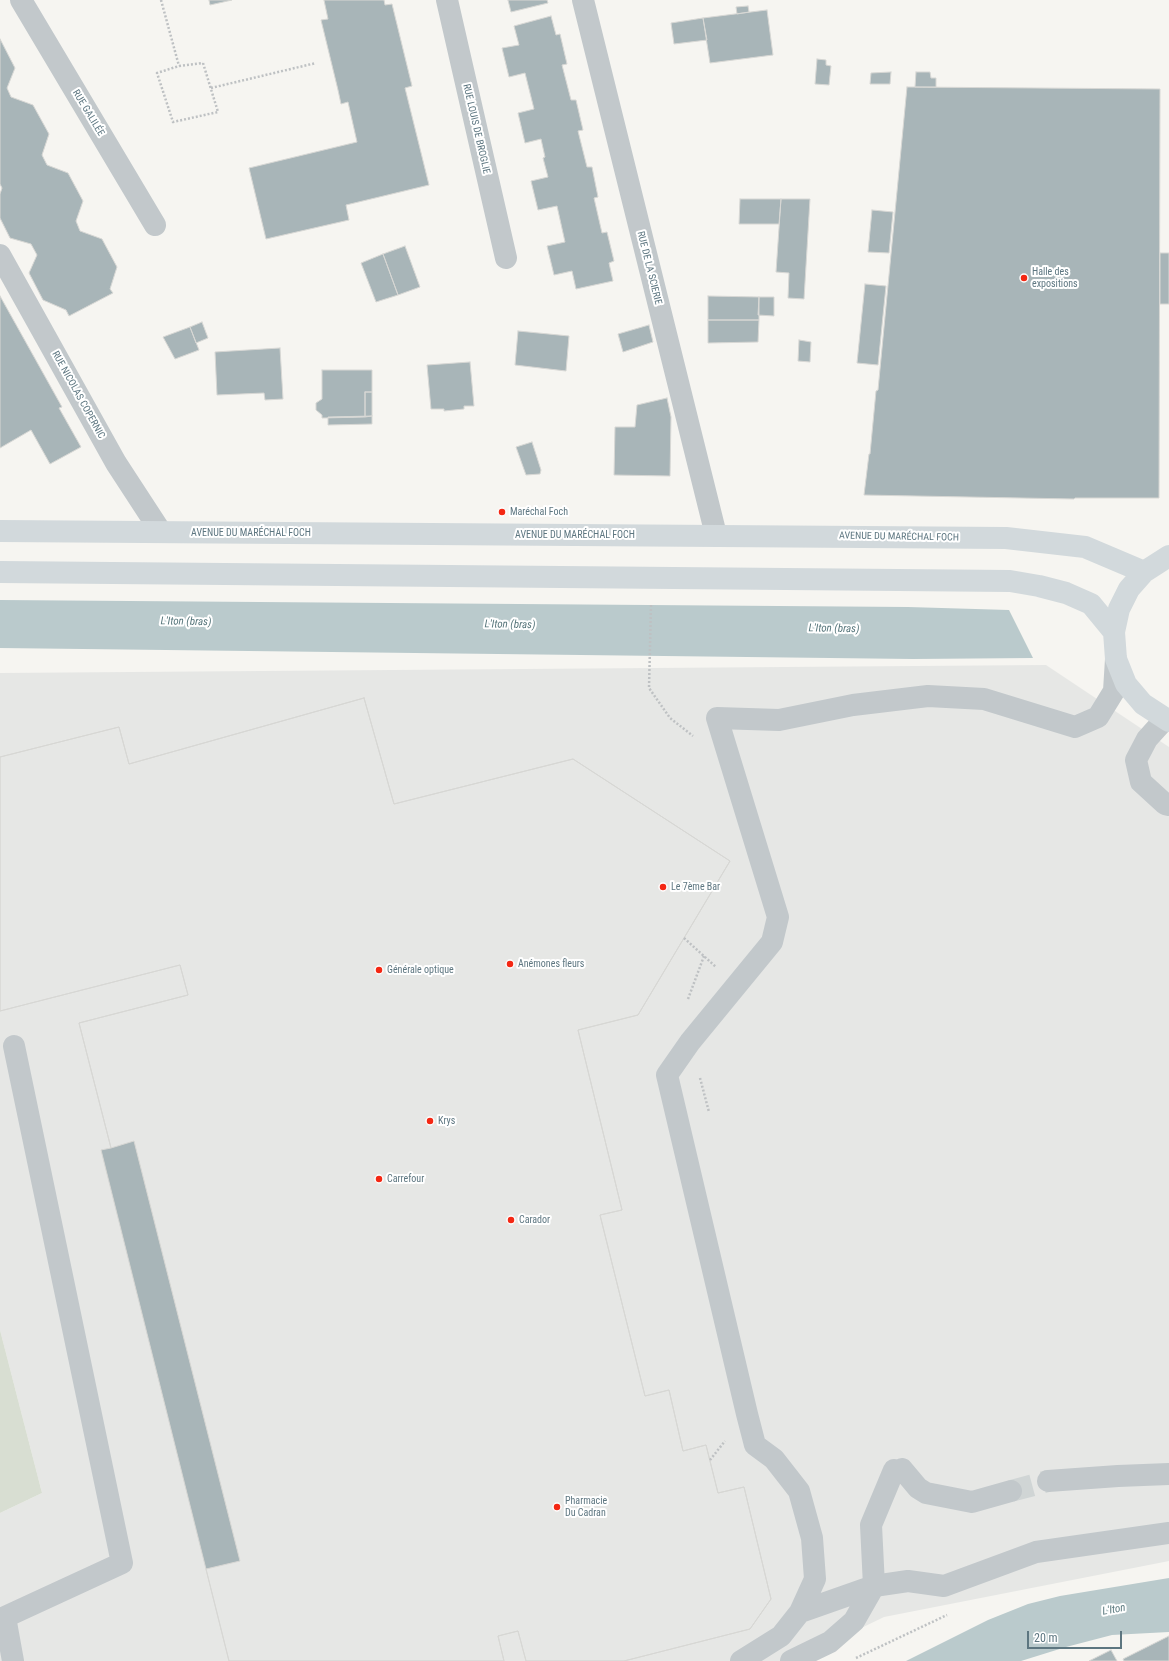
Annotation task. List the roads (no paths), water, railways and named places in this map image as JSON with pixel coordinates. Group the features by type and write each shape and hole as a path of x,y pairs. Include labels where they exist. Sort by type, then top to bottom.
{"main road":[{"name":"AVENUE DU MARÉCHAL FOCH","path":"0,531 1006,538 1085,547 1144,572"},
{"path":"1167,720 1143,704 1126,684 1116,659 1114,632 1119,610 1129,589 1144,572 1163,558 1169,556"},
{"path":"0,572 1010,581 1066,593 1091,604 1114,632"}],"street":[{"name":"RUE GALILÉE","path":"21,0 155,225"},
{"name":"RUE LOUIS DE BROGLIE","path":"447,0 506,258"},
{"name":"RUE DE LA SCIERIE","path":"583,0 716,536"},
{"name":"RUE NICOLAS COPERNIC","path":"0,255 116,463 161,532"},
{"path":"741,1661 781,1636 800,1612 815,1579 812,1538 799,1491 774,1459 755,1445 667,1075 690,1042 736,984 772,942 778,917 717,718 779,720 853,705 928,696 984,699 1075,727 1098,717 1114,691 1116,659"},
{"path":"1167,720 1147,739 1136,760 1141,782 1165,804 1169,805"},
{"path":"13,1661 5,1617 122,1563 14,1046"},
{"path":"791,1661 830,1642 854,1621 874,1586 871,1525 898,1470 918,1488 933,1495 972,1502 1011,1491"},
{"path":"1048,1481 1169,1474"},
{"path":"800,1612 874,1586 908,1581 944,1586 1036,1552 1169,1533"}],"water":[{"name":"L'Iton (bras)","path":"0,600 908,607 1009,610 1033,658 913,659 0,648"},
{"name":"L'Iton","path":"1169,1578 1169,1632 1112,1635 1021,1661 906,1661 988,1620 1028,1604 1060,1596"}],"tunnel":[{"path":"1011,1491 1048,1481"}],"place":[{"name":"Halle des expositions","path":"1024,278"},
{"name":"Maréchal Foch","path":"502,512"},
{"name":"Le 7ème Bar","path":"663,887"},
{"name":"Anémones fleurs","path":"510,964"},
{"name":"Générale optique","path":"379,970"},
{"name":"Krys","path":"430,1121"},
{"name":"Carrefour","path":"379,1179"},
{"name":"Carador","path":"511,1220"},
{"name":"Pharmacie Du Cadran","path":"557,1507"}]}
